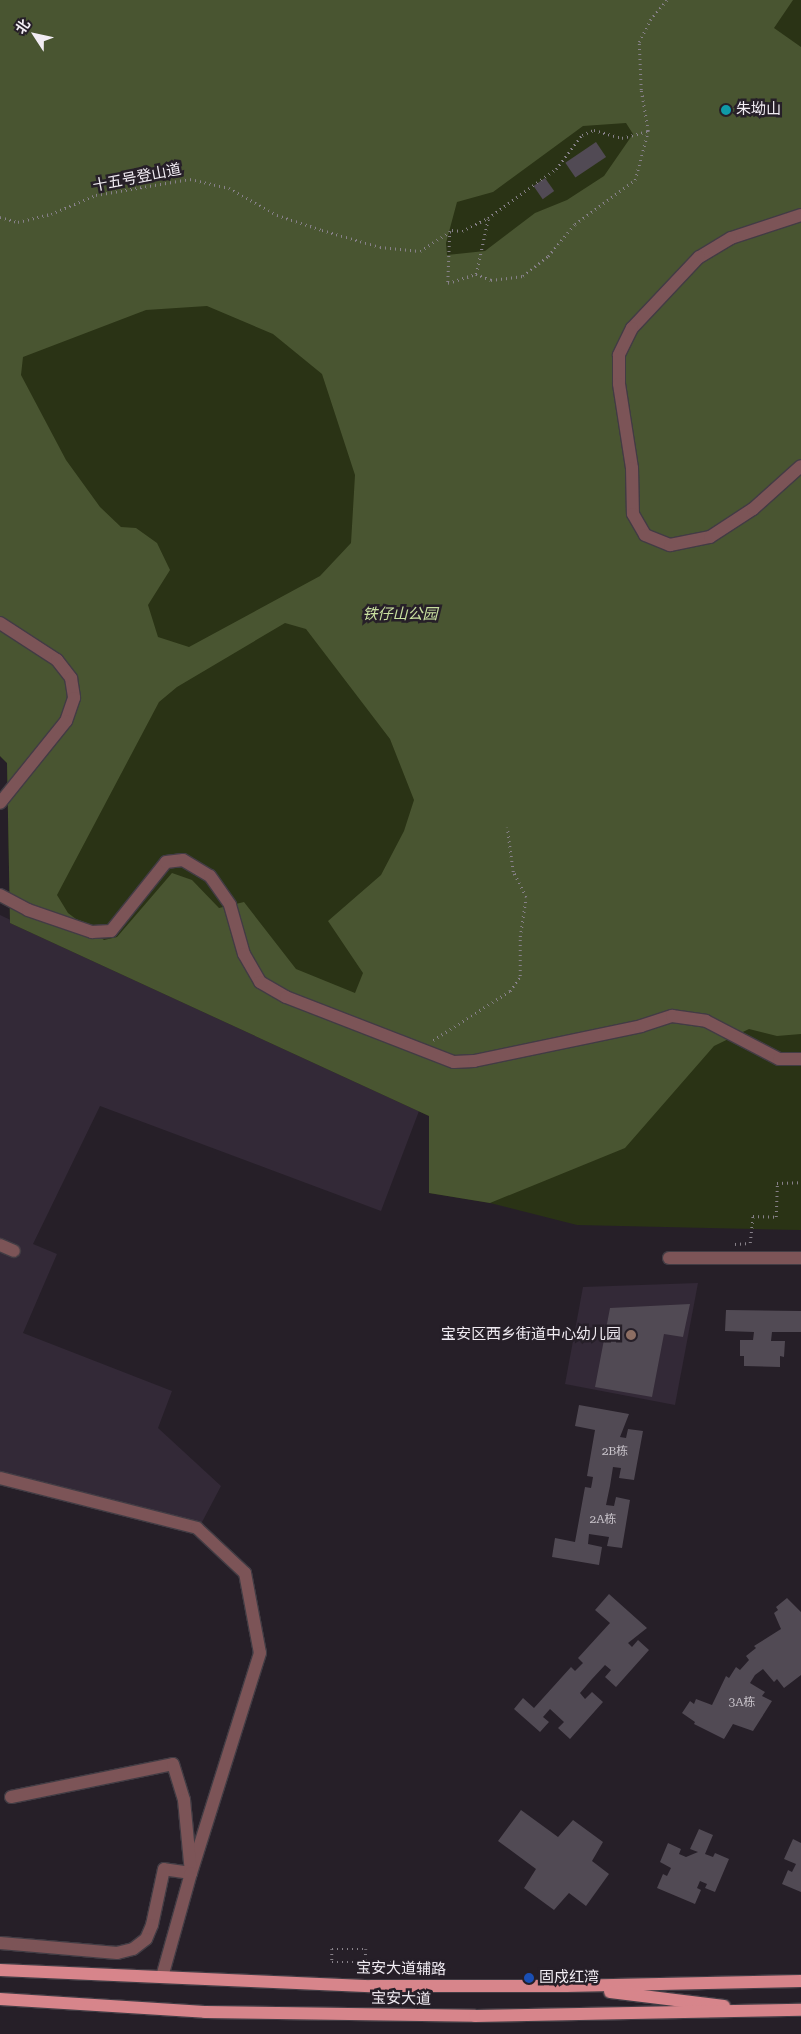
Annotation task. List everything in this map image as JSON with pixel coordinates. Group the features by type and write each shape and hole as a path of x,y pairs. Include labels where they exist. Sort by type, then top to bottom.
{"main road":[{"name":"宝安大道辅路","path":"0,1970 371,1986 566,1986 801,1980"},
{"path":"566,1986 771,2012"},
{"name":"宝安大道","path":"0,1999 112,2008 322,2014 475,2016 801,2010"}],"street":[{"path":"801,215 730,238 699,257 632,328 619,355 619,384 632,468 633,514 645,535 670,545 710,537 753,509 801,466"},
{"path":"0,623 57,660 71,678 74,698 66,721 0,803"},
{"path":"0,897 92,932 111,931 166,862 184,860 210,876 230,905 244,954 260,982 286,997 454,1062 474,1061 641,1026 672,1016 706,1021 779,1059 801,1059"},
{"path":"0,1245 14,1251"},
{"path":"669,1258 801,1258"},
{"path":"0,1478 197,1528 245,1573 260,1653 162,1977"},
{"path":"10,1797 173,1764 184,1800 192,1874"},
{"path":"0,1943 117,1953 133,1949 146,1939 152,1925 164,1869 192,1874"}],"path":[{"path":"476,274 491,280 523,276 548,256 575,224 621,193 635,180 642,164 648,131 640,90 639,42 650,20 667,0"},
{"path":"488,218 476,274 465,280 448,284 450,231 462,231 488,218 556,169 582,135 594,130 622,138 648,131"},
{"name":"十五号登山道","path":"0,217 18,222 51,214 96,195 190,179 229,188 277,215 380,247 420,251 450,231"},
{"path":"423,1050 466,1016 510,991 520,976 520,937 526,897 513,872 507,828"},
{"path":"734,1258 735,1242 750,1243 752,1216 776,1217 777,1183 801,1182"},
{"path":"365,1970 366,1949 332,1949 332,1962 375,1962 420,1962 420,1970"}],"shaded area":[{"path":"0,915 419,1111 381,1211 100,1106 33,1244 57,1254 23,1333 172,1391 158,1428 221,1486 201,1524 0,1472"},
{"name":"宝安区西乡街道中心幼儿园","path":"698,1283 675,1405 565,1384 583,1287"}],"green space":[{"name":"铁仔山公园","path":"0,0 801,0 801,1230 577,1225 490,1203 429,1193 429,1116 10,923 7,763 0,756"},
{"name":"铁仔山公园","path":"0,0 793,0 774,28 801,47 801,1034 777,1036 749,1029 714,1046 625,1148 490,1203 429,1193 429,1116 10,923 7,763 0,756","holes":["626,123 633,134 604,176 567,200 535,213 485,251 447,255 446,243 457,202 493,192 583,126","207,306 273,334 322,374 355,475 351,543 320,576 189,647 158,637 148,605 170,570 157,543 136,528 121,527 100,507 66,460 21,375 23,357 146,310","285,623 306,629 390,739 414,800 404,831 381,875 328,921 363,973 355,993 296,969 244,902 219,908 192,880 172,873 117,937 104,940 68,913 57,895 159,702 177,687"]}],"building":[{"path":"596,142 606,157 575,178 565,163"},
{"path":"545,178 554,191 543,199 534,186"},
{"path":"690,1304 683,1337 664,1334 652,1397 595,1387 610,1308"},
{"path":"726,1310 801,1311 801,1332 772,1332 771,1341 785,1341 784,1357 780,1356 780,1367 744,1366 744,1356 740,1356 740,1340 753,1340 754,1332 725,1331"},
{"path":"579,1405 629,1414 620,1437 626,1438 628,1429 643,1431 634,1480 619,1478 621,1468 613,1467 606,1505 614,1506 616,1497 630,1500 622,1548 607,1546 609,1537 589,1534 588,1544 602,1547 599,1565 552,1557 555,1538 575,1542 585,1487 591,1488 592,1483 593,1477 587,1476 595,1430 575,1426"},
{"path":"609,1594 647,1628 628,1643 632,1647 638,1640 649,1650 616,1687 605,1677 611,1670 605,1665 592,1679 580,1693 585,1699 592,1692 603,1702 570,1739 558,1728 564,1722 550,1709 543,1717 549,1722 540,1732 514,1709 523,1698 534,1708 571,1667 575,1671 583,1663 578,1658 610,1623 595,1610"},
{"path":"787,1598 801,1612 801,1675 784,1688 777,1679 774,1682 763,1669 755,1675 750,1683 765,1692 762,1696 772,1701 753,1731 733,1724 724,1739 694,1724 695,1722 682,1713 690,1701 694,1704 696,1699 712,1705 726,1676 729,1678 736,1667 740,1670 749,1660 746,1656 756,1648 754,1646 781,1629 774,1613 778,1610 776,1607"},
{"path":"521,1810 558,1837 573,1820 603,1842 592,1861 609,1874 586,1906 569,1893 554,1910 524,1888 536,1869 498,1841"},
{"path":"699,1829 713,1835 705,1854 713,1857 715,1853 729,1859 715,1892 705,1888 707,1884 700,1881 697,1888 701,1890 695,1904 657,1888 663,1874 667,1876 671,1868 660,1862 668,1843 681,1849 679,1854 686,1857 698,1852 690,1849"},
{"path":"793,1839 801,1843 801,1892 782,1884 788,1870 792,1872 796,1864 784,1859"}],"place":[{"name":"朱坳山","path":"726,110"},
{"name":"宝安区西乡街道中心幼儿园","path":"631,1335"},
{"name":"固戍红湾","path":"529,1978"}]}
